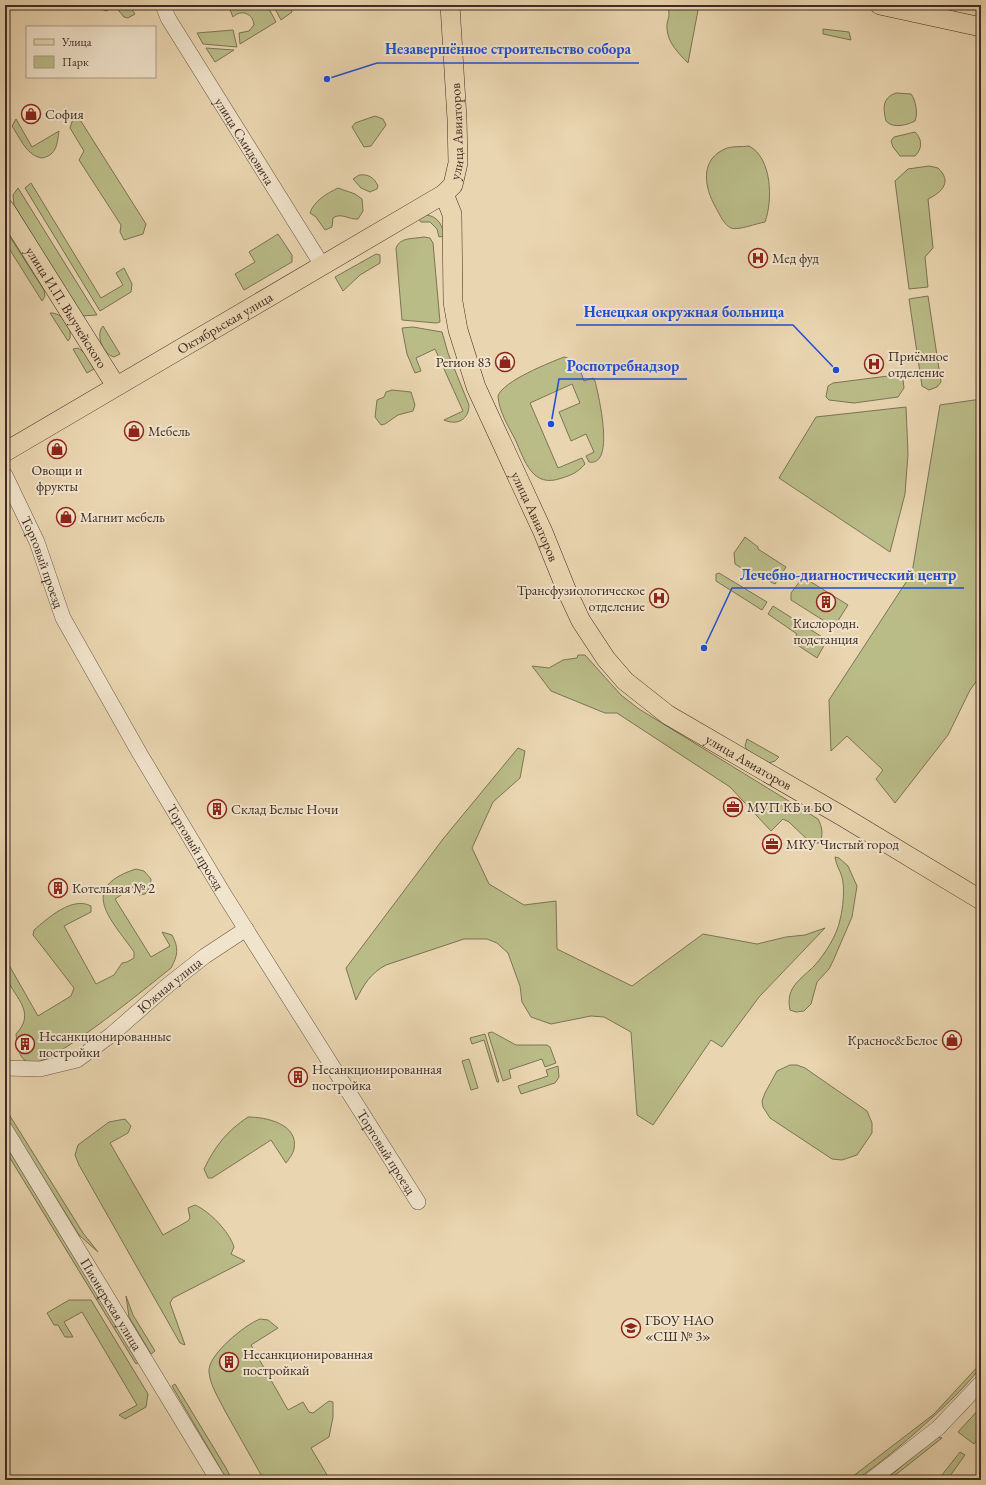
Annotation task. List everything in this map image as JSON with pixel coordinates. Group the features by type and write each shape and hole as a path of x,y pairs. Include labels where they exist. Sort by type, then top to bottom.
{"main road":[{"name":"улица Авиаторов","path":"450,5 457,111 458,163 452,185 444,194 452,214 454,306 458,330 474,380 543,532 566,589 581,621 606,659 625,681 668,715 842,816 981,900"},
{"path":"880,5 981,27"},
{"name":"Октябрьская улица","path":"5,452 444,194"},
{"name":"улица И.П. Выучейского","path":"5,209 116,386"}],"street":[{"name":"улица Смидовича","path":"165,11 322,265"},
{"name":"Торговый проезд","path":"5,475 38,542 63,618 140,754 246,929 418,1202"},
{"name":"Южная улица","path":"5,1068 40,1069 77,1060 111,1034 138,1009 205,956 246,929"},
{"name":"Пионерская улица","path":"5,1129 218,1480"},
{"path":"871,1480 938,1428 981,1383"}],"green space":[{"path":"91,5 129,5 135,14 128,18 124,17 115,6 106,11"},
{"path":"228,5 267,5 276,22 240,44 239,33 249,31 254,25 253,21 249,15 243,13 233,17"},
{"path":"273,5 290,5 292,12 281,20"},
{"path":"665,5 699,5 688,63 674,47 669,38 667,25 669,11 668,7"},
{"path":"823,29 849,32 851,40 823,34"},
{"path":"233,30 237,47 203,44 197,33"},
{"path":"206,48 234,50 215,62"},
{"path":"896,93 911,94 916,107 915,121 896,126 886,121 884,108 886,101 891,95"},
{"path":"77,115 146,224 143,234 124,240 120,232 121,225 79,160 84,151 70,128 73,119"},
{"path":"375,116 383,119 386,125 371,146 364,147 352,127 355,123"},
{"path":"16,119 32,147 59,131 57,144 53,152 47,157 42,158 32,154 24,146 12,126"},
{"path":"915,132 918,135 921,144 919,150 915,156 900,156 893,147 891,141 894,137"},
{"path":"749,146 757,152 762,160 769,180 770,191 768,213 765,222 734,229 729,227 724,222 712,200 706,174 712,159 718,153 730,147"},
{"path":"929,166 938,168 944,177 945,182 944,186 938,193 928,199 933,248 925,257 928,287 909,289 895,181 908,169"},
{"path":"359,175 365,175 373,178 378,186 377,189 370,192 361,188 353,179"},
{"path":"31,183 101,298 123,285 116,273 124,268 132,284 131,292 100,311 25,188"},
{"path":"18,188 97,315 81,316 14,205 13,195"},
{"path":"338,188 355,194 362,199 363,211 358,219 336,216 333,218 332,227 325,230 316,217 310,213 317,201"},
{"path":"426,215 437,219 444,236 439,237 437,229 430,222 421,222 418,218"},
{"path":"5,229 44,290 45,296 42,301 5,242"},
{"path":"278,234 292,255 292,262 244,290 235,274 255,262 249,252"},
{"path":"424,237 430,238 433,243 440,322 436,323 402,320 396,248 398,244 404,240"},
{"path":"376,254 380,255 380,263 360,275 343,291 335,277"},
{"path":"928,296 941,382 937,387 929,390 922,386 909,299"},
{"path":"50,313 58,315 68,325 70,338 68,341"},
{"path":"103,326 120,354 114,357 107,352 101,344 100,334"},
{"path":"413,327 442,332 448,353 469,405 467,414 458,422 449,422 444,420 463,411 435,349 416,358 421,371 415,373 407,354 402,328"},
{"path":"78,348 85,353 94,369 87,373 73,349"},
{"path":"564,357 573,360 578,365 584,381 593,378 595,381 602,413 604,442 602,453 597,460 589,462 586,456 594,452 586,434 571,441 559,412 580,403 572,384 530,403 558,468 582,458 585,464 569,476 552,480 543,480 531,471 526,464 504,418 498,396 508,384 538,368"},
{"path":"896,375 903,380 904,388 898,397 854,403 829,400 826,397 828,386 833,383"},
{"path":"392,390 411,392 415,405 413,411 398,415 381,425 375,417 377,400 384,397 386,392"},
{"path":"981,399 981,675 970,690 948,735 895,803 876,779 883,770 847,736 831,751 829,700 912,573 940,405"},
{"path":"906,407 908,454 905,494 890,552 779,478 816,417"},
{"path":"745,537 758,547 758,549 786,567 775,584 765,579 763,582 735,564 734,553"},
{"path":"719,573 767,602 762,610 716,581 716,574"},
{"path":"803,577 848,605 834,627 791,600 791,593"},
{"path":"773,606 827,640 817,658 793,642 797,634 768,614"},
{"path":"578,655 585,655 621,695 639,709 818,819 822,831 822,837 819,843 811,843 789,822 783,819 771,831 730,787 617,713 605,713 551,691 532,666 549,668 563,660 577,658"},
{"path":"747,739 779,757 775,761 769,763 748,752 745,746"},
{"path":"518,748 525,751 520,778 493,802 472,848 489,884 524,905 556,901 557,949 632,986 703,934 757,944 786,937 805,935 825,928 759,997 722,1047 711,1040 653,1125 637,1115 631,1032 604,1017 591,1016 551,1024 531,1017 522,1002 520,986 508,953 497,943 487,939 464,939 386,965 368,980 356,1000 346,968 443,839"},
{"path":"835,857 839,858 848,866 857,886 852,917 829,969 817,982 811,1004 804,1011 796,1012 790,1010 789,1002 792,989 823,955 833,938 840,920 843,904 843,887 842,877"},
{"path":"136,869 144,871 151,879 150,887 145,894 139,895 133,887 115,899 151,957 170,946 162,932 172,935 176,944 177,952 171,968 78,1040 57,1053 40,1061 30,1063 26,1061 23,1059 19,1051 16,1034 22,1026 25,1018 24,1011 5,974 5,958 38,1016 71,996 74,988 33,935 34,930 53,914 68,906 84,904 91,906 91,912 64,926 96,984 114,975 122,963 134,958 134,952 109,916 104,905 103,895 108,885 118,877"},
{"path":"492,1032 516,1045 547,1045 550,1047 556,1063 545,1067 542,1059 509,1070 511,1078 503,1081 488,1033"},
{"path":"485,1034 499,1082 497,1082 484,1040 472,1044 470,1038"},
{"path":"469,1059 478,1088 471,1090 462,1061"},
{"path":"790,1065 797,1065 805,1068 867,1111 872,1123 872,1133 857,1155 842,1160 832,1159 770,1118 763,1107 762,1101 765,1093 777,1071"},
{"path":"558,1066 559,1077 555,1083 521,1094 518,1086 548,1076 546,1070"},
{"path":"5,1108 83,1233 98,1252 79,1235 5,1116"},
{"path":"248,1117 263,1118 280,1124 286,1128 291,1133 294,1140 293,1153 286,1163 271,1140 212,1178 208,1178 204,1169 213,1153 222,1140"},
{"path":"125,1119 131,1126 128,1133 110,1143 163,1235 188,1221 190,1218 188,1208 195,1205 218,1222 228,1235 234,1247 231,1254 245,1261 173,1298 170,1303 185,1345 180,1343 79,1165 75,1155 78,1145 109,1122"},
{"path":"5,1144 139,1362 136,1364 5,1150"},
{"path":"126,1296 133,1315 155,1351 151,1354 129,1317"},
{"path":"69,1300 91,1300 148,1394 146,1407 125,1419 119,1415 137,1405 82,1312 64,1322 73,1337 65,1337 58,1325 54,1325 47,1313"},
{"path":"260,1319 268,1320 278,1328 251,1345 288,1410 303,1402 309,1412 313,1413 329,1401 333,1402 333,1417 329,1437 311,1448 330,1480 264,1480 213,1387 209,1372 210,1365 214,1357 237,1333"},
{"path":"981,1363 964,1387 924,1425 865,1474 854,1480 848,1480 934,1414"},
{"path":"175,1384 232,1480 227,1480 172,1386"},
{"path":"981,1407 981,1435 974,1444 958,1432"},
{"path":"937,1437 942,1438 889,1480 885,1480"},
{"path":"960,1452 965,1455 947,1480 938,1480"}],"place":[{"name":"Незавершённое строительство собора","path":"327,79"},
{"name":"София","path":"31,114"},
{"name":"Мед фуд","path":"758,258"},
{"name":"Регион 83","path":"505,362"},
{"name":"Приёмное отделение","path":"874,364"},
{"name":"Ненецкая окружная больница","path":"836,370"},
{"name":"Роспотребнадзор","path":"551,424"},
{"name":"Мебель","path":"134,431"},
{"name":"Овощи и фрукты","path":"57,449"},
{"name":"Магнит мебель","path":"66,517"},
{"name":"Трансфузиологическое отделение","path":"659,598"},
{"name":"Кислородн. подстанция","path":"826,602"},
{"name":"Лечебно-диагностический центр","path":"704,648"},
{"name":"МУП КБ и БО","path":"733,807"},
{"name":"Склад Белые Ночи","path":"217,809"},
{"name":"МКУ Чистый город","path":"772,844"},
{"name":"Котельная № 2","path":"58,888"},
{"name":"Красное&Белое","path":"952,1040"},
{"name":"Несанкционированные постройки","path":"25,1044"},
{"name":"Несанкционированная постройка","path":"298,1077"},
{"name":"ГБОУ НАО «СШ № 3»","path":"631,1328"},
{"name":"Несанкционированная постройкай","path":"229,1362"}]}
